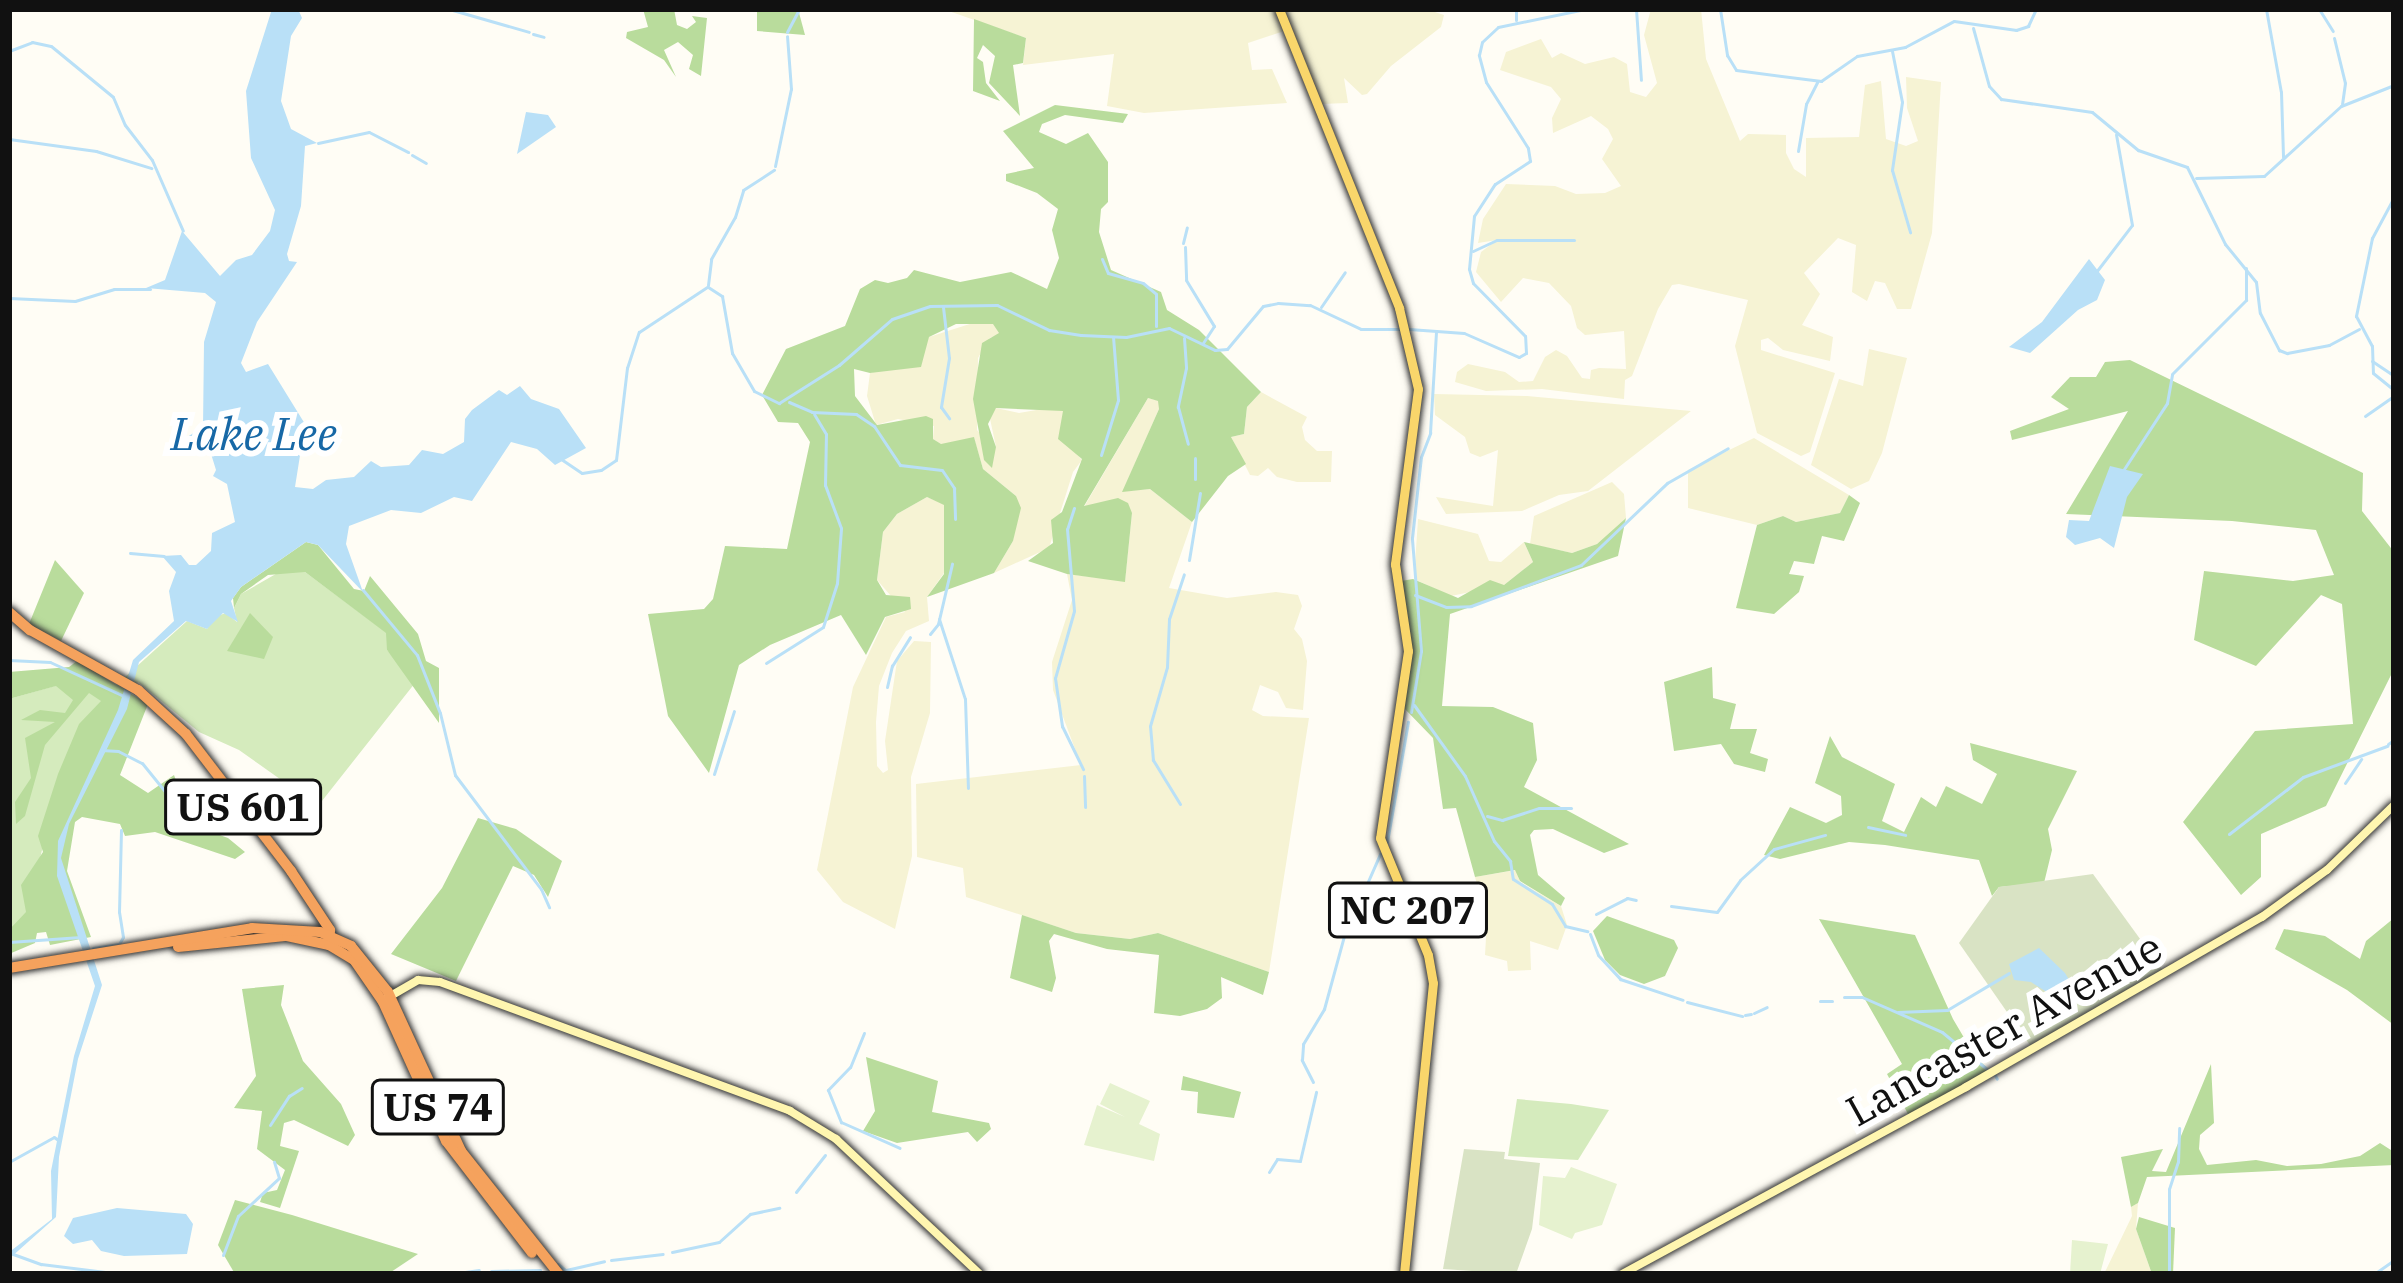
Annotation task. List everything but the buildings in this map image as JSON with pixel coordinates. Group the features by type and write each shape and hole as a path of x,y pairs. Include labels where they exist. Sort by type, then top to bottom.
{"highway":[{"name":"US 601","path":"9,612 30,630 138,690 186,734 291,872 329,941"},
{"name":"US 74","path":"158,947 202,936 298,930 359,952 461,1151 559,1274"},
{"name":"US 74","path":"257,932 329,941"},
{"path":"9,971 257,932"},
{"path":"104,956 120,957 158,947"},
{"path":"9,971 78,960"},
{"name":"US 74","path":"386,999 446,1141 549,1274"}],"main road":[{"name":"NC 207","path":"1280,9 1405,327 1418,411 1395,564 1408,651 1380,847 1428,955 1433,983 1403,1274"},
{"name":"Lancaster Avenue","path":"1622,1274 1966,1088 2262,917 2307,887 2394,806"},
{"path":"386,999 417,980 440,982 804,1117 851,1152 980,1274"}],"shaded area":[{"path":"943,9 1276,9 1284,31 1248,43 1252,70 1272,69 1287,103 1144,113 1107,106 1114,54 1023,65 1026,38"},
{"path":"1283,9 1426,9 1444,15 1441,27 1391,66 1367,94 1362,95 1344,78 1348,103 1320,104"},
{"path":"1651,9 1701,9 1706,59 1740,141 1748,134 1786,135 1786,153 1794,169 1806,177 1806,138 1859,137 1865,85 1881,81 1886,139 1906,146 1918,141 1907,108 1906,77 1941,82 1932,233 1911,309 1897,309 1885,283 1875,281 1867,301 1852,292 1856,245 1838,238 1804,273 1820,294 1802,325 1833,337 1830,361 1783,350 1768,338 1761,340 1761,350 1835,373 1810,452 1801,456 1757,433 1735,346 1748,300 1679,284 1672,285 1658,309 1632,376 1625,380 1624,399 1542,389 1486,391 1455,382 1457,372 1468,364 1505,372 1519,382 1533,381 1545,357 1556,350 1567,356 1582,378 1590,379 1591,370 1599,368 1626,369 1624,331 1585,335 1577,328 1571,306 1549,283 1523,278 1501,302 1476,272 1481,252 1497,240 1478,243 1483,219 1506,184 1555,186 1576,194 1605,193 1621,186 1602,159 1613,139 1608,129 1591,116 1553,133 1552,118 1561,99 1551,87 1500,70 1506,52 1541,39 1552,58 1561,53 1585,64 1614,57 1627,64 1630,92 1646,97 1657,83 1644,35"},
{"path":"976,322 994,324 1000,334 990,338 978,358 977,430 983,437 984,460 996,447 989,414 996,408 1019,413 1048,408 1064,411 1070,446 1082,460 1073,472 1049,548 994,573 1013,541 1016,496 983,469 974,438 942,445 933,439 934,426 898,419 876,425 867,396 870,373 890,367 929,337"},
{"path":"1869,349 1907,358 1882,453 1869,481 1851,489 1811,465 1839,379 1863,386"},
{"path":"1261,392 1307,417 1302,427 1305,440 1317,451 1332,451 1331,482 1297,482 1277,477 1268,468 1258,476 1250,475 1231,437 1244,434 1247,407"},
{"path":"1434,394 1527,396 1691,411 1588,491 1559,495 1522,511 1446,514 1436,497 1493,506 1498,450 1480,457 1470,453 1465,437 1435,415"},
{"path":"1148,398 1159,401 1159,409 1123,491 1150,489 1192,522 1169,588 1227,598 1276,592 1298,595 1302,606 1294,629 1302,639 1307,661 1303,710 1286,708 1278,692 1260,685 1252,710 1263,716 1309,718 1269,972 1158,933 1130,939 1076,933 966,897 963,868 917,857 916,784 1081,765 1053,690 1052,662 1072,600 1067,574 1125,581 1132,513 1108,501 1084,507"},
{"path":"1754,438 1849,495 1840,513 1796,522 1783,516 1757,525 1688,508 1688,470"},
{"path":"1612,482 1624,494 1626,518 1597,544 1572,553 1530,544 1534,516"},
{"path":"927,497 944,504 944,573 927,597 929,621 906,631 892,653 879,686 876,722 877,766 883,773 888,770 885,741 897,661 914,641 931,642 930,713 911,777 912,856 895,929 843,902 817,870 853,687 886,617 905,612 877,580 883,532 897,514"},
{"path":"1418,519 1478,534 1489,561 1501,562 1524,542 1533,562 1504,585 1451,596 1414,579"},
{"path":"1516,870 1520,882 1561,906 1567,925 1558,950 1530,941 1531,970 1508,971 1507,961 1485,955 1487,920 1475,877"},
{"path":"2138,1203 2136,1229 2152,1274 2104,1274 2132,1216 2131,1207"}],"green space":[{"path":"643,9 674,9 677,25 687,29 696,22 692,16 707,18 701,76 689,69 693,55 678,42 664,50 676,77 664,60 626,38 627,32 648,27"},
{"path":"757,9 798,9 805,35 757,31"},
{"path":"974,19 1026,38 1023,63 1013,65 1020,116 989,83 995,56 983,45 977,58 983,62 986,83 1000,101 973,91"},
{"path":"1055,105 1128,114 1123,123 1065,115 1042,124 1039,132 1066,144 1088,133 1108,162 1108,202 1101,209 1099,232 1111,270 1161,292 1167,310 1199,330 1261,392 1247,407 1244,434 1231,437 1246,464 1228,476 1192,522 1150,489 1122,492 1159,409 1158,401 1148,398 1084,506 1118,498 1128,503 1132,513 1125,582 1067,574 1028,561 1053,543 1051,520 1062,512 1082,459 1058,439 1063,411 996,408 988,424 996,447 992,468 984,460 973,399 982,343 999,333 993,324 956,324 929,337 921,367 870,373 854,369 855,396 877,425 926,416 933,419 933,439 941,444 974,437 983,469 1016,496 1021,508 1013,541 994,573 927,597 944,574 944,505 927,497 897,514 883,532 877,580 886,595 910,597 911,609 885,617 866,655 841,615 770,645 739,665 709,773 668,716 648,614 704,609 713,599 725,546 787,549 810,442 798,423 778,422 762,395 786,349 845,326 860,289 875,280 888,283 907,278 914,270 960,282 1011,272 1047,289 1059,258 1052,230 1058,209 1037,193 1006,181 1006,174 1034,168 1003,131"},
{"path":"2130,360 2363,473 2362,511 2394,552 2394,669 2326,806 2261,834 2261,877 2241,895 2183,822 2255,731 2353,724 2342,604 2321,595 2256,666 2194,640 2204,571 2293,581 2334,575 2316,530 2232,521 2066,514 2128,411 2012,440 2010,431 2069,409 2051,397 2070,377 2096,377 2105,362"},
{"path":"1849,495 1860,503 1844,541 1822,536 1814,564 1794,561 1789,574 1804,576 1799,592 1774,614 1736,608 1757,525 1783,516 1796,522 1840,513"},
{"path":"1626,518 1618,556 1450,614 1442,706 1493,707 1533,723 1537,760 1524,787 1629,844 1604,853 1553,829 1534,830 1530,835 1538,875 1565,898 1561,906 1520,881 1515,870 1475,877 1456,808 1443,809 1433,738 1403,707 1412,647 1401,581 1413,579 1458,598 1490,580 1504,585 1533,562 1524,542 1572,553 1597,544"},
{"path":"306,542 318,545 354,589 364,591 370,576 418,634 426,661 439,668 439,723 387,650 386,633 305,572 268,575 241,594 234,608 233,598 241,587"},
{"path":"55,560 84,593 61,641 29,624"},
{"path":"281,571 305,572 387,633 387,650 415,683 318,806 239,750 199,732 138,682 51,810 24,930 9,934 9,699 62,684 105,695 187,621 207,629 214,617 226,613 237,622 234,608 241,594"},
{"path":"250,613 273,637 264,659 227,651"},
{"path":"77,661 148,704 120,775 148,793 174,775 192,825 228,838 245,852 235,859 155,832 125,836 120,824 82,817 75,822 67,871 91,937 50,945 46,932 37,933 35,943 9,954 9,930 26,912 21,885 43,852 38,836 58,774 79,724 101,701 89,693 45,745 25,816 16,824 15,802 31,778 25,738 55,722 21,720 40,710 65,713 73,700 56,686 9,699 9,672 69,667"},
{"path":"1712,667 1713,698 1736,704 1730,729 1757,729 1750,753 1768,759 1765,772 1734,764 1721,744 1674,751 1664,682"},
{"path":"1830,736 1842,757 1895,784 1882,821 1904,832 1921,797 1936,807 1946,786 1982,804 1997,774 1973,760 1970,743 2077,771 2048,829 2052,850 2044,883 1999,887 1992,896 1979,860 1885,845 1849,842 1780,859 1764,855 1790,807 1826,823 1842,815 1841,796 1815,783"},
{"path":"478,818 516,829 562,861 548,897 534,875 513,866 456,981 391,954 442,888"},
{"path":"2093,874 2164,972 2032,1048 1959,943 1999,887"},
{"path":"1022,915 1076,933 1130,939 1158,933 1269,972 1263,995 1221,977 1222,998 1207,1009 1180,1016 1154,1013 1159,955 1107,949 1054,934 1049,941 1056,978 1052,992 1010,978"},
{"path":"1607,916 1674,940 1678,948 1665,976 1644,984 1620,975 1605,960 1593,931"},
{"path":"2394,918 2394,1025 2347,990 2275,949 2284,929 2325,936 2360,959 2366,941"},
{"path":"1819,919 1915,935 1953,1019 1976,1058 1991,1071 1909,1116 1887,1074 1902,1064"},
{"path":"284,985 281,1005 303,1061 341,1104 355,1135 348,1146 294,1120 284,1123 280,1146 299,1151 280,1208 260,1202 263,1193 277,1190 285,1170 257,1149 262,1111 234,1108 256,1076 242,989"},
{"path":"866,1057 938,1081 932,1112 989,1123 991,1129 977,1142 968,1132 897,1143 863,1131 875,1111"},
{"path":"2211,1064 2214,1123 2200,1135 2199,1149 2207,1165 2256,1160 2287,1166 2321,1164 2360,1156 2380,1143 2394,1152 2394,1165 2147,1177 2138,1203 2131,1207 2121,1157 2163,1149 2152,1171 2166,1172"},
{"path":"1183,1076 1241,1092 1234,1118 1197,1113 1198,1092 1181,1090"},
{"path":"1110,1083 1150,1101 1139,1124 1160,1134 1154,1161 1084,1145 1097,1105 1125,1117 1100,1104"},
{"path":"1517,1099 1609,1110 1578,1160 1508,1156"},
{"path":"1464,1149 1505,1152 1504,1159 1540,1163 1532,1229 1516,1274 1443,1269"},
{"path":"1571,1167 1617,1184 1602,1225 1575,1233 1572,1239 1539,1225 1543,1176 1565,1178"},
{"path":"235,1200 418,1254 388,1274 235,1274 218,1245"},
{"path":"2139,1217 2175,1228 2173,1274 2152,1274 2136,1229"},
{"path":"2072,1240 2108,1244 2100,1274 2070,1274"}],"water":[{"name":"Lake Lee","path":"272,9 298,9 302,18 291,36 281,101 291,129 317,143 305,146 301,206 287,254 289,261 297,262 257,322 241,363 246,372 268,364 305,424 295,487 313,489 326,480 354,477 371,461 381,467 409,465 422,450 443,454 464,442 465,419 472,410 499,390 507,395 520,386 531,399 559,409 586,448 555,465 537,449 511,442 472,501 454,497 421,513 391,510 349,526 346,544 363,592 318,545 306,542 241,587 231,601 238,622 223,613 207,629 186,621 139,662 127,709 69,824 61,858 102,985 78,1059 59,1157 56,1217 9,1259 12,1250 52,1219 51,1171 74,1056 95,986 57,876 58,841 118,710 133,660 174,621 169,591 176,572 162,556 181,555 189,565 196,565 211,551 212,533 235,522 227,484 213,476 216,470 208,444 181,441 203,427 204,342 216,302 205,293 146,288 165,280 182,231 220,276 236,260 252,255 270,231 275,210 251,158 246,91"},
{"path":"526,112 548,115 556,127 517,154"},
{"path":"2089,259 2105,280 2097,300 2078,310 2030,353 2009,347 2042,322"},
{"path":"2110,466 2143,474 2127,497 2114,548 2100,538 2075,545 2066,537 2069,520 2089,521"},
{"path":"2039,948 2065,973 2074,988 2071,997 2061,1001 2031,982 2014,980 2009,964"},
{"path":"117,1208 186,1214 193,1224 187,1254 124,1256 101,1251 92,1240 73,1244 64,1236 73,1218"}],"waterway":[{"path":"449,9 529,32"},
{"path":"787,32 799,9"},
{"path":"1516,9 1516,20"},
{"path":"1409,329 1464,333 1519,357 1526,353 1525,336 1473,283 1469,269 1474,216 1495,184 1530,161 1528,148 1486,82 1479,55 1482,42 1498,27 1585,9"},
{"path":"1636,9 1641,80"},
{"path":"1720,9 1727,55 1736,70 1821,81 1857,56 1905,47 1954,21 2016,30 2028,26 2036,9"},
{"path":"2266,9 2281,92 2283,157"},
{"path":"2319,9 2333,31"},
{"path":"1973,28 1989,86 2001,99 2092,112 2138,150 2187,167 2225,244 2256,282 2260,313 2279,350 2287,353 2329,345 2359,329"},
{"path":"533,34 544,37"},
{"path":"775,166 791,89 787,36"},
{"path":"2334,38 2345,83 2342,104"},
{"path":"9,51 32,42 51,46 113,97 125,125 152,160 183,231"},
{"path":"1892,51 1902,102 1892,170 1910,232"},
{"path":"1798,151 1806,104 1817,82"},
{"path":"2196,178 2264,176 2341,106 2394,85"},
{"path":"318,143 369,132 408,152"},
{"path":"2096,272 2132,225 2116,134"},
{"path":"9,139 96,151 151,168"},
{"path":"412,155 426,163"},
{"path":"708,285 711,259 735,217 743,190 774,170"},
{"path":"2394,197 2372,238 2356,316 2372,346 2373,373 2394,390"},
{"path":"1183,243 1187,227"},
{"path":"1473,251 1497,240 1574,240"},
{"path":"1185,247 1186,280 1214,326 1203,343"},
{"path":"1102,259 1108,273 1143,283 1156,294 1156,326"},
{"path":"2124,469 2167,403 2172,374 2246,300 2246,268"},
{"path":"1321,307 1345,272"},
{"path":"561,459 582,473 601,470 616,460 627,368 639,332 707,287"},
{"path":"708,287 722,296 732,353 754,391 779,403 839,365 892,319 930,306 997,305 1049,330 1081,335 1126,337 1169,328 1215,350 1227,349 1263,306 1278,303 1310,305 1361,329 1399,329"},
{"path":"9,298 75,301 114,289 150,289"},
{"path":"943,307 949,358 941,407 949,418"},
{"path":"1411,712 1421,651 1412,538 1421,457 1430,433 1436,332"},
{"path":"1101,455 1118,400 1113,337"},
{"path":"1184,338 1186,368 1178,407 1188,444"},
{"path":"2372,361 2394,376"},
{"path":"2365,416 2394,396"},
{"path":"2394,398 2394,454"},
{"path":"789,402 812,412 856,414 874,426 900,465 942,470 954,488 955,519"},
{"path":"766,663 823,627 837,583 841,528 825,485 826,434 814,414"},
{"path":"1415,595 1446,607 1471,606 1581,565 1667,483 1728,448"},
{"path":"1195,458 1195,479"},
{"path":"1189,560 1200,493"},
{"path":"1074,508 1067,529 1074,611 1055,678 1062,726 1083,769"},
{"path":"130,553 164,556"},
{"path":"930,634 938,624 952,564"},
{"path":"1180,804 1153,760 1150,726 1167,667 1169,619 1184,574"},
{"path":"363,590 417,655 440,713 455,775 541,889 549,907"},
{"path":"939,619 965,699 968,788"},
{"path":"887,687 892,666 910,637"},
{"path":"9,660 50,662 124,696"},
{"path":"1414,705 1465,776 1494,841 1510,861 1513,879 1552,904 1565,926 1587,931"},
{"path":"714,774 734,711"},
{"path":"1387,842 1408,722"},
{"path":"2388,744 2394,740"},
{"path":"2229,834 2303,777 2387,746"},
{"path":"101,750 118,751 142,763 165,791 171,808"},
{"path":"2345,783 2361,759"},
{"path":"1084,776 1085,807"},
{"path":"1487,816 1502,820 1539,808 1571,808"},
{"path":"1868,827 1905,835"},
{"path":"93,948 119,944 123,937 121,830"},
{"path":"1671,906 1717,912 1740,880 1774,849 1825,835"},
{"path":"1313,1082 1302,1060 1303,1044 1324,1009 1344,936 1380,854"},
{"path":"1596,914 1627,898 1636,900"},
{"path":"1590,934 1598,955 1620,979 1683,1000"},
{"path":"9,942 81,937"},
{"path":"1898,1012 1947,1010 2009,973"},
{"path":"1844,997 1862,997 1942,1032 1988,1070"},
{"path":"1820,1001 1832,1001"},
{"path":"1687,1002 1742,1016"},
{"path":"1754,1013 1767,1007"},
{"path":"1745,1015 1751,1014"},
{"path":"864,1033 850,1067 828,1090 841,1122 900,1148"},
{"path":"1995,1075 1997,1079"},
{"path":"270,1125 289,1096 302,1088"},
{"path":"1269,1172 1277,1159 1300,1161 1316,1092"},
{"path":"2169,1274 2169,1189 2178,1162 2179,1128"},
{"path":"9,1162 54,1137 58,1140"},
{"path":"796,1192 825,1155"},
{"path":"223,1255 238,1216 279,1178 274,1162"},
{"path":"672,1252 719,1242 750,1214 779,1208"},
{"path":"13,1254 41,1264 121,1274"},
{"path":"611,1260 663,1254"},
{"path":"2374,1274 2394,1260"},
{"path":"566,1270 604,1261"},
{"path":"558,1264 570,1274"},
{"path":"451,1274 479,1270"},
{"path":"491,1271 540,1270"}]}
